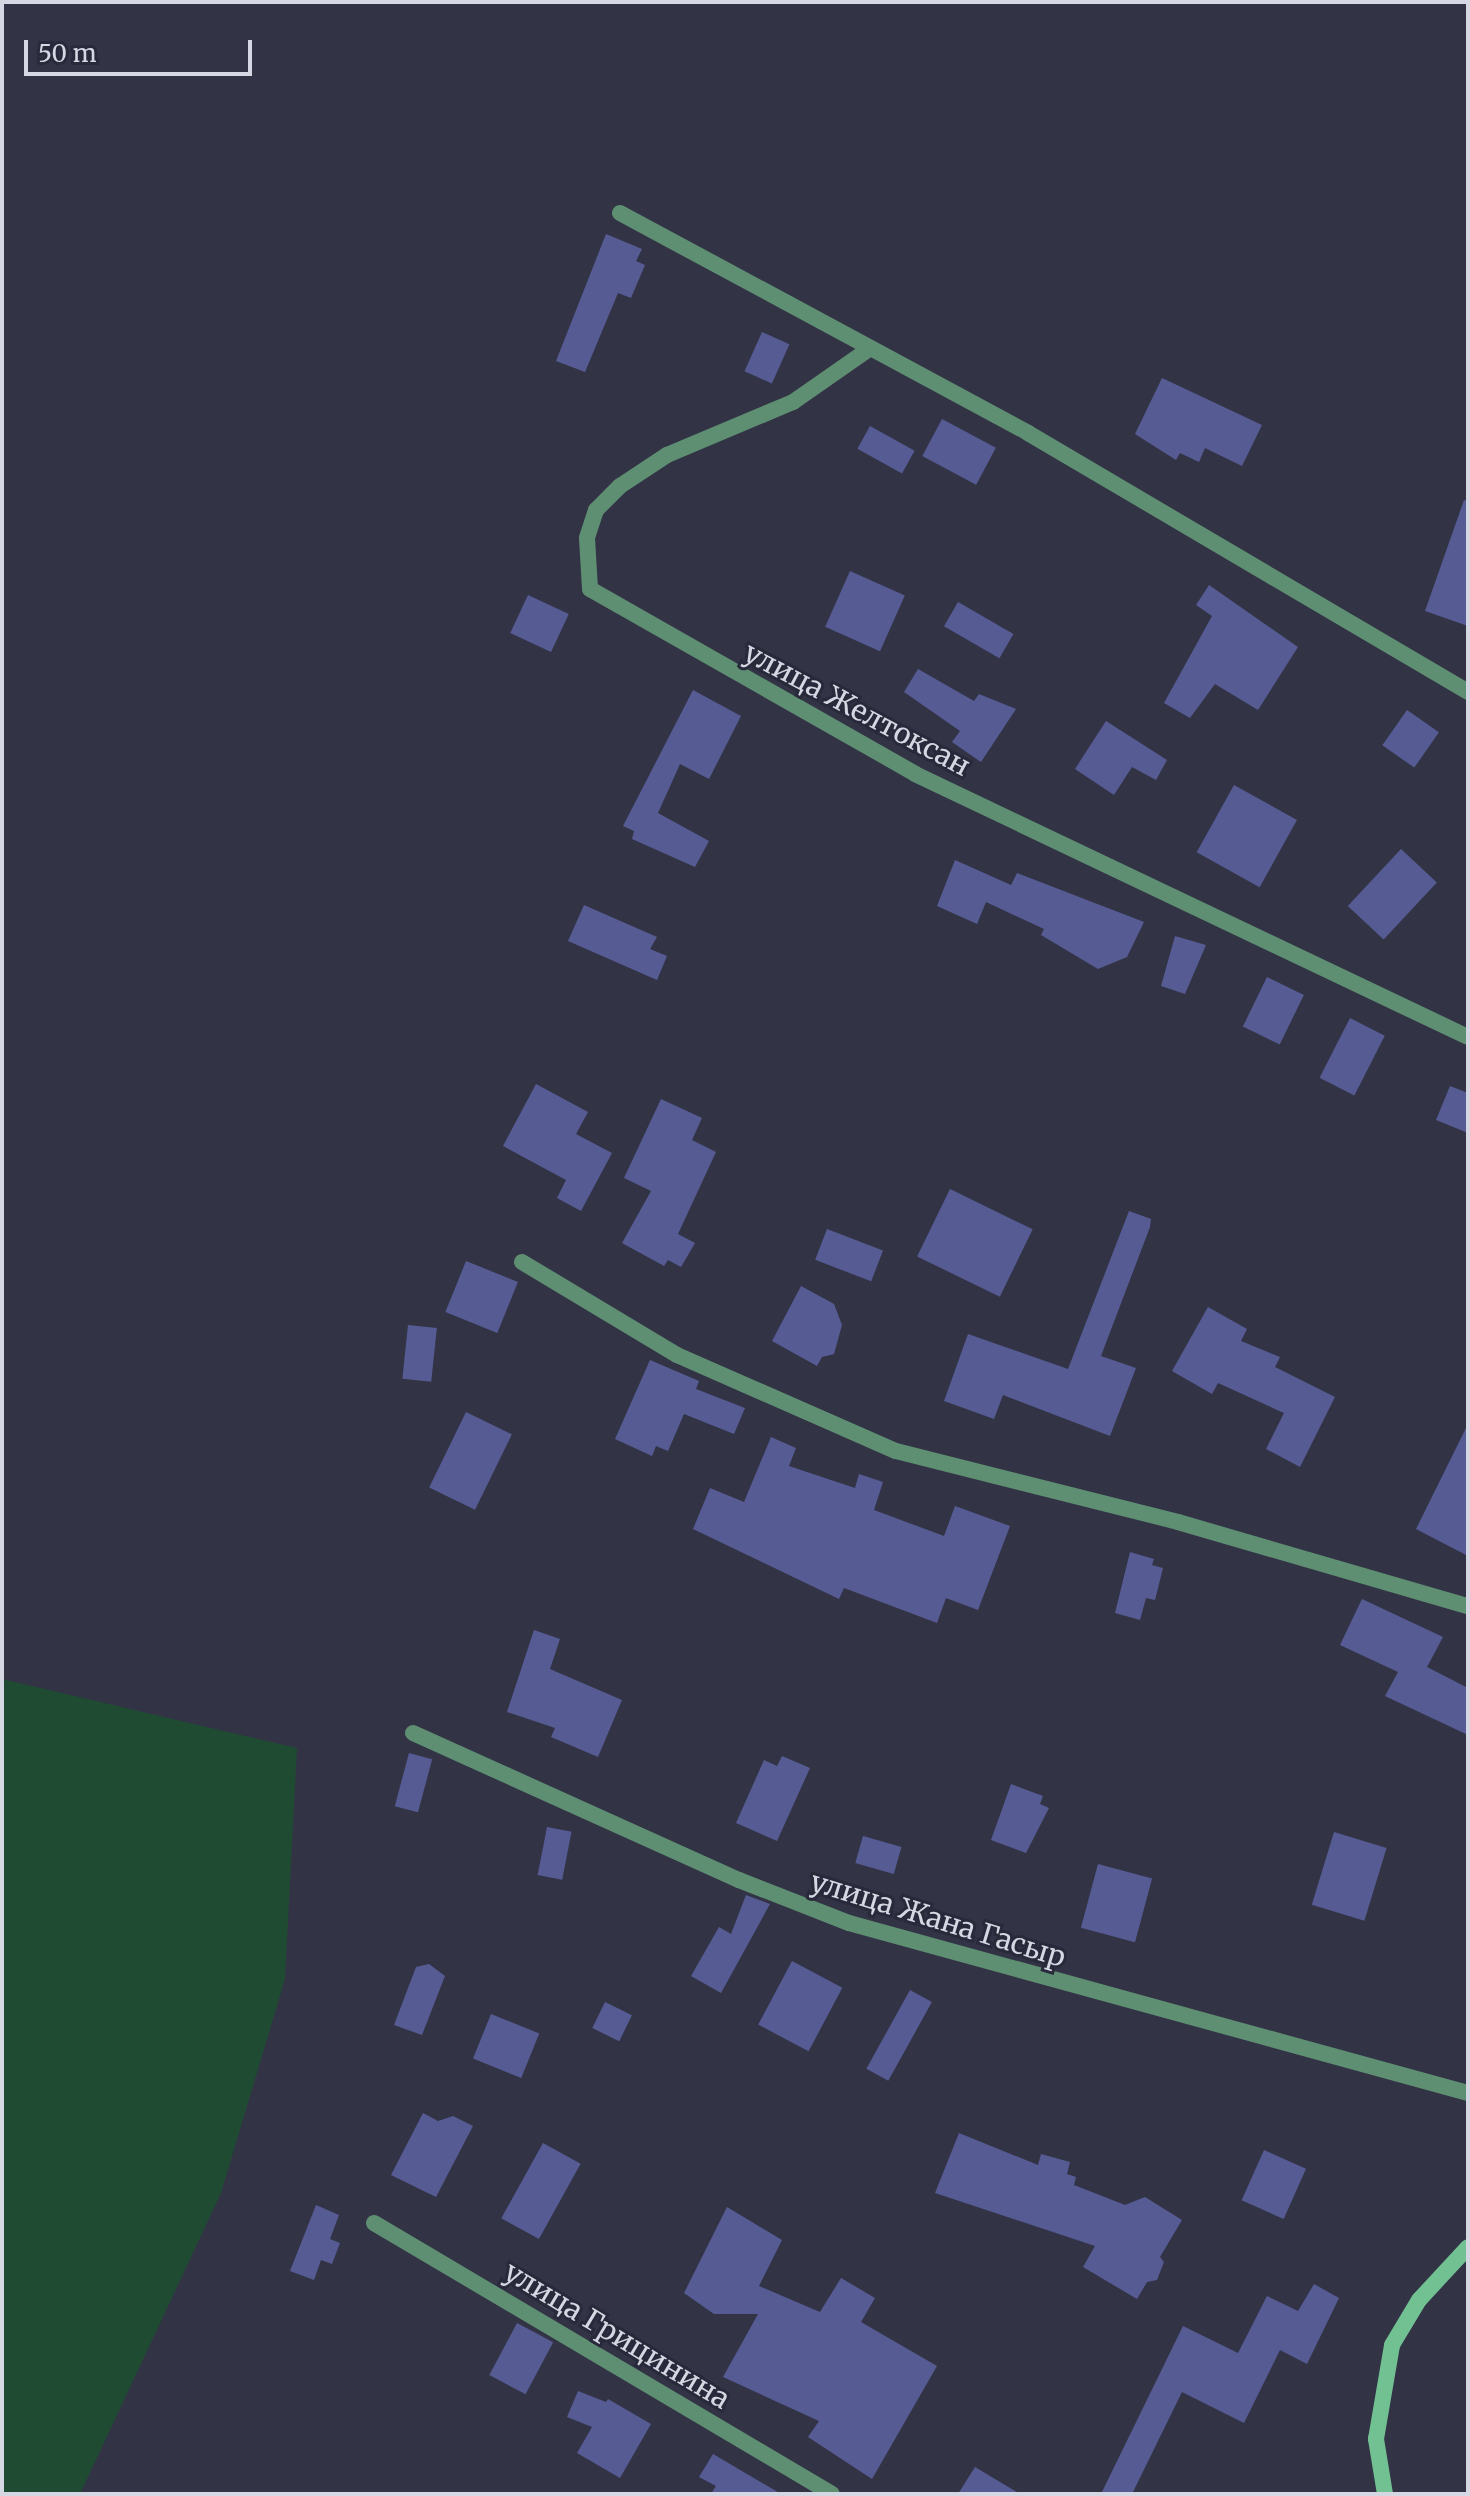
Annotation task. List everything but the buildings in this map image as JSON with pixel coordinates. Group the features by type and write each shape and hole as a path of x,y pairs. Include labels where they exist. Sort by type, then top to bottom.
{"street":[{"path":"620,213 1028,433 1468,692"},
{"name":"улица Желтоксан","path":"869,349 793,402 667,455 620,486 596,510 587,538 590,589 915,774 1468,1037"},
{"path":"522,1262 677,1355 896,1451 1178,1522 1468,1606"},
{"name":"улица Жана Гасыр","path":"413,1733 739,1880 849,1923 1468,2093"},
{"name":"улица Грицинина","path":"374,2223 832,2494"},
{"path":"1385,2494 1376,2439 1392,2345 1419,2300 1468,2247"}],"green space":[{"path":"2,1679 297,1748 285,1979 221,2193 80,2494 2,2494"}]}
